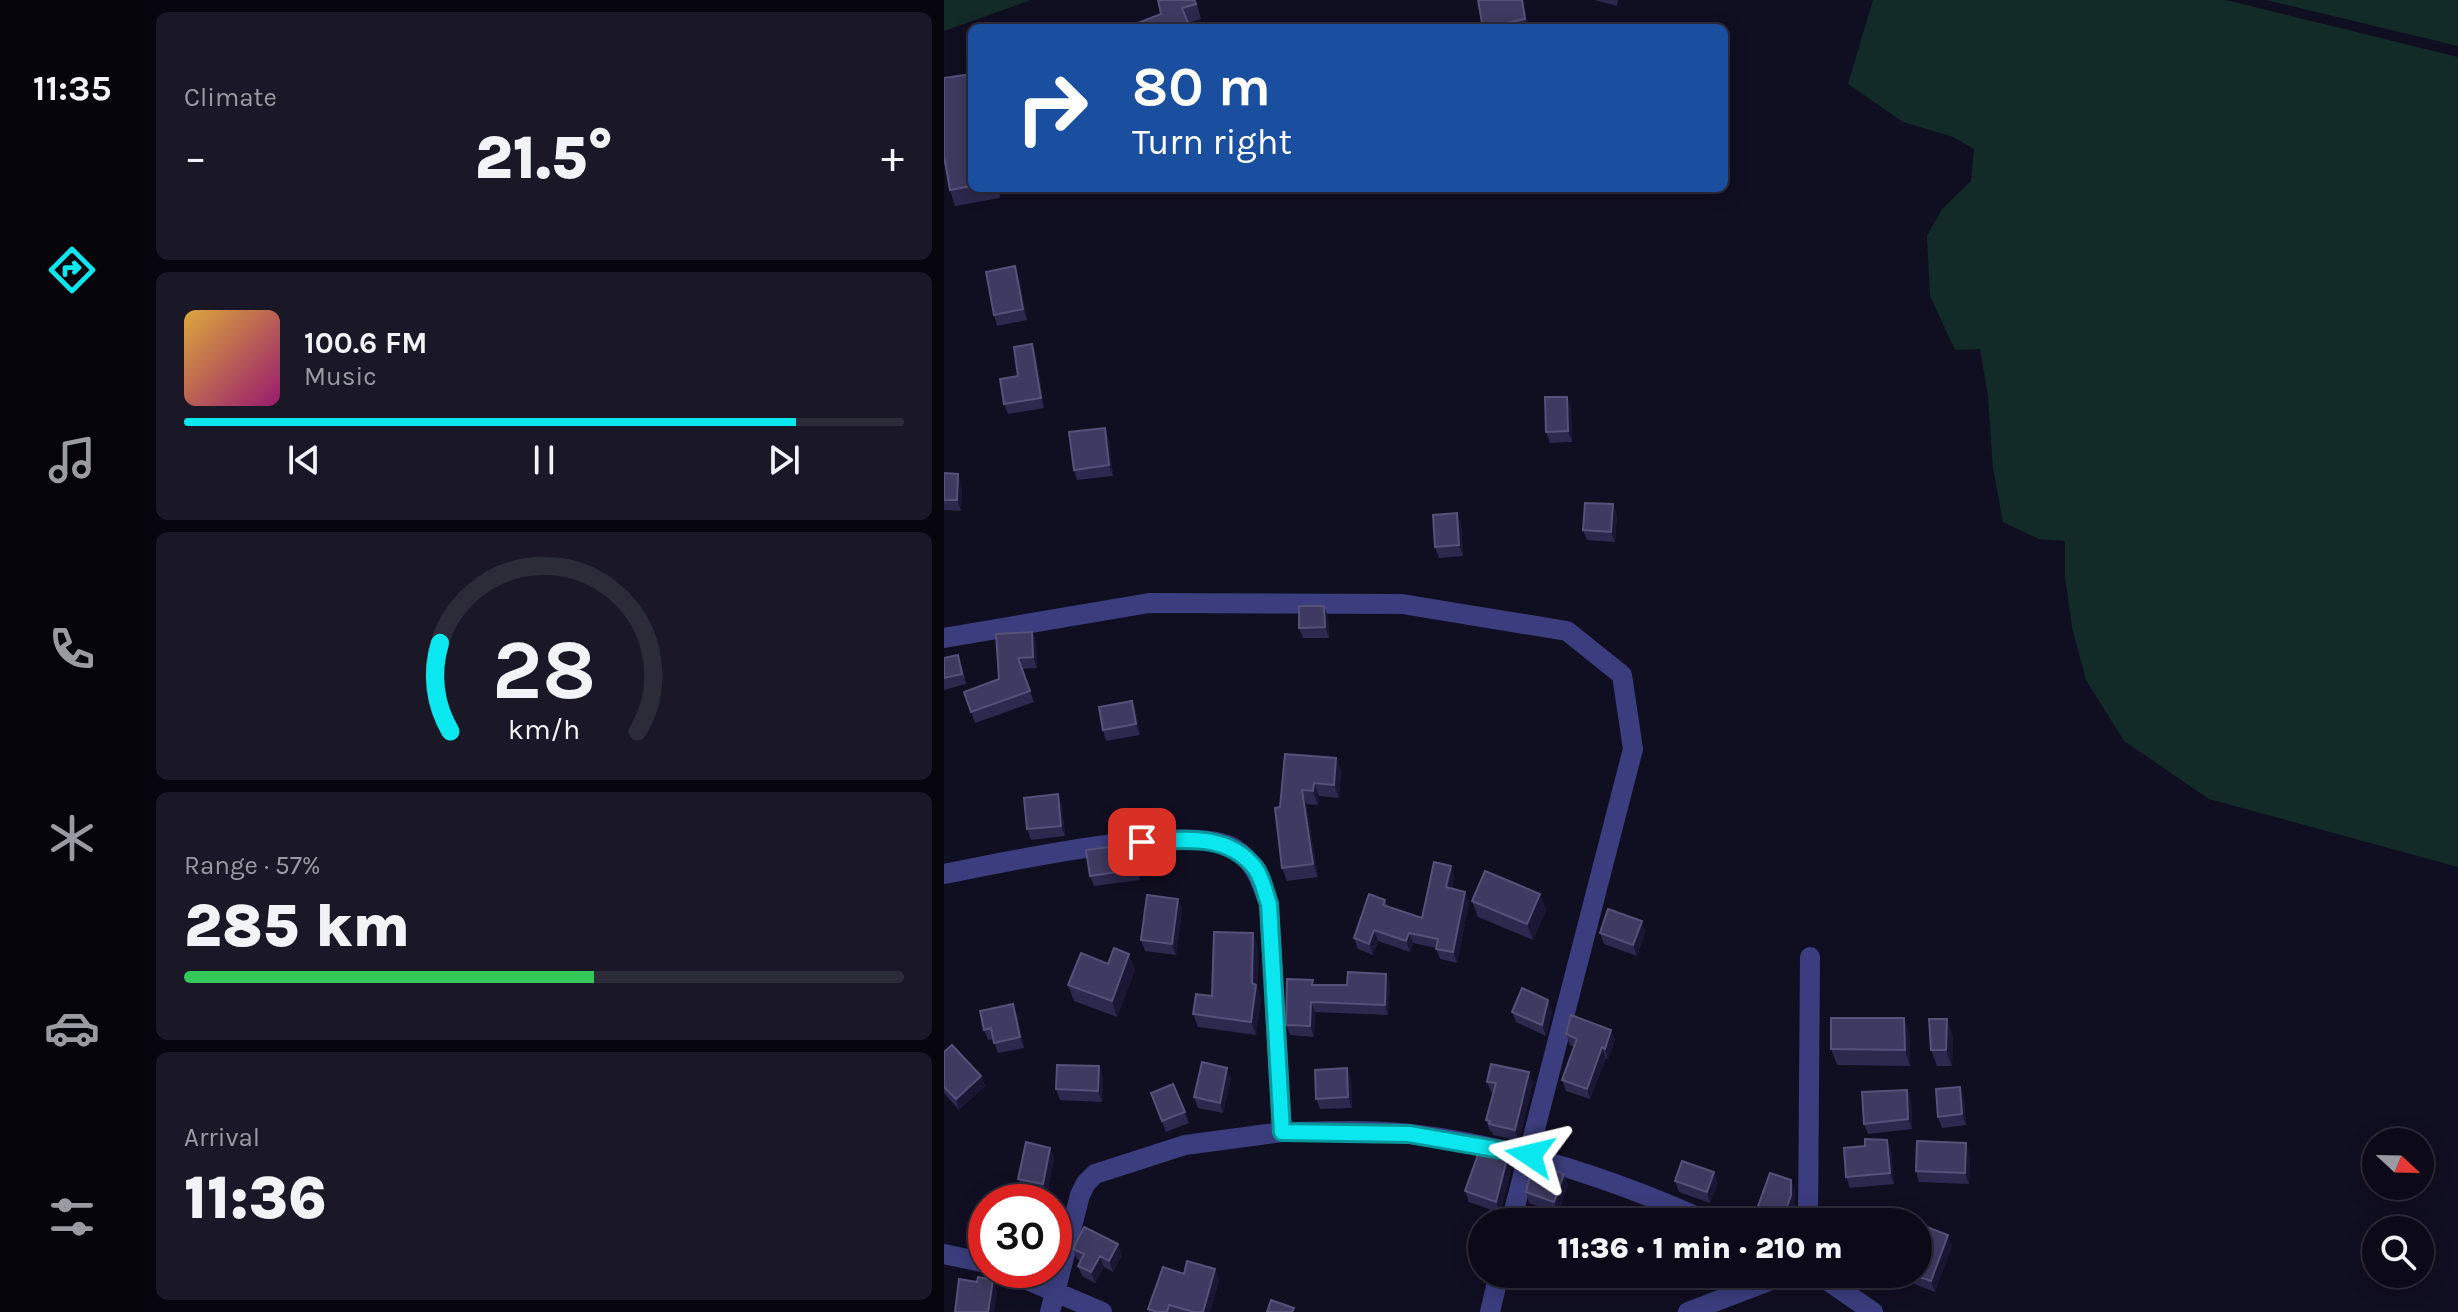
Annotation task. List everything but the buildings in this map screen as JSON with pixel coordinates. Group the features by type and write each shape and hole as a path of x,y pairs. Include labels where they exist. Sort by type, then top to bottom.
{"street":[{"path":"944,638 1149,603 1402,604 1567,631 1622,675 1633,749 1515,1208"},
{"path":"944,874 1087,846 1196,839 1234,847 1256,870 1269,904 1282,1132"},
{"path":"1808,1208 1810,957"},
{"path":"1050,1312 1080,1195 1086,1183 1095,1174 1185,1145 1282,1132 1409,1134 1530,1155 1673,1208"},
{"path":"944,1254 968,1259"},
{"path":"1047,1288 1102,1312"},
{"path":"1490,1312 1496,1288"},
{"path":"1688,1312 1751,1288"},
{"path":"1838,1288 1873,1312"}],"green space":[{"path":"944,0 1031,0 944,31"},
{"path":"1873,0 2226,0 2458,57 2458,867 2209,799 2124,741 2086,680 2072,627 2065,576 2065,541 2039,539 2003,522 1993,468 1988,396 1980,349 1955,350 1930,296 1927,236 1942,209 1971,181 1974,149 1953,137 1903,122 1848,84"},
{"path":"2266,0 2458,0 2458,46"}],"route":[{"path":"1142,842 1196,839 1234,847 1256,870 1269,904 1282,1132 1409,1134 1530,1155"}]}
